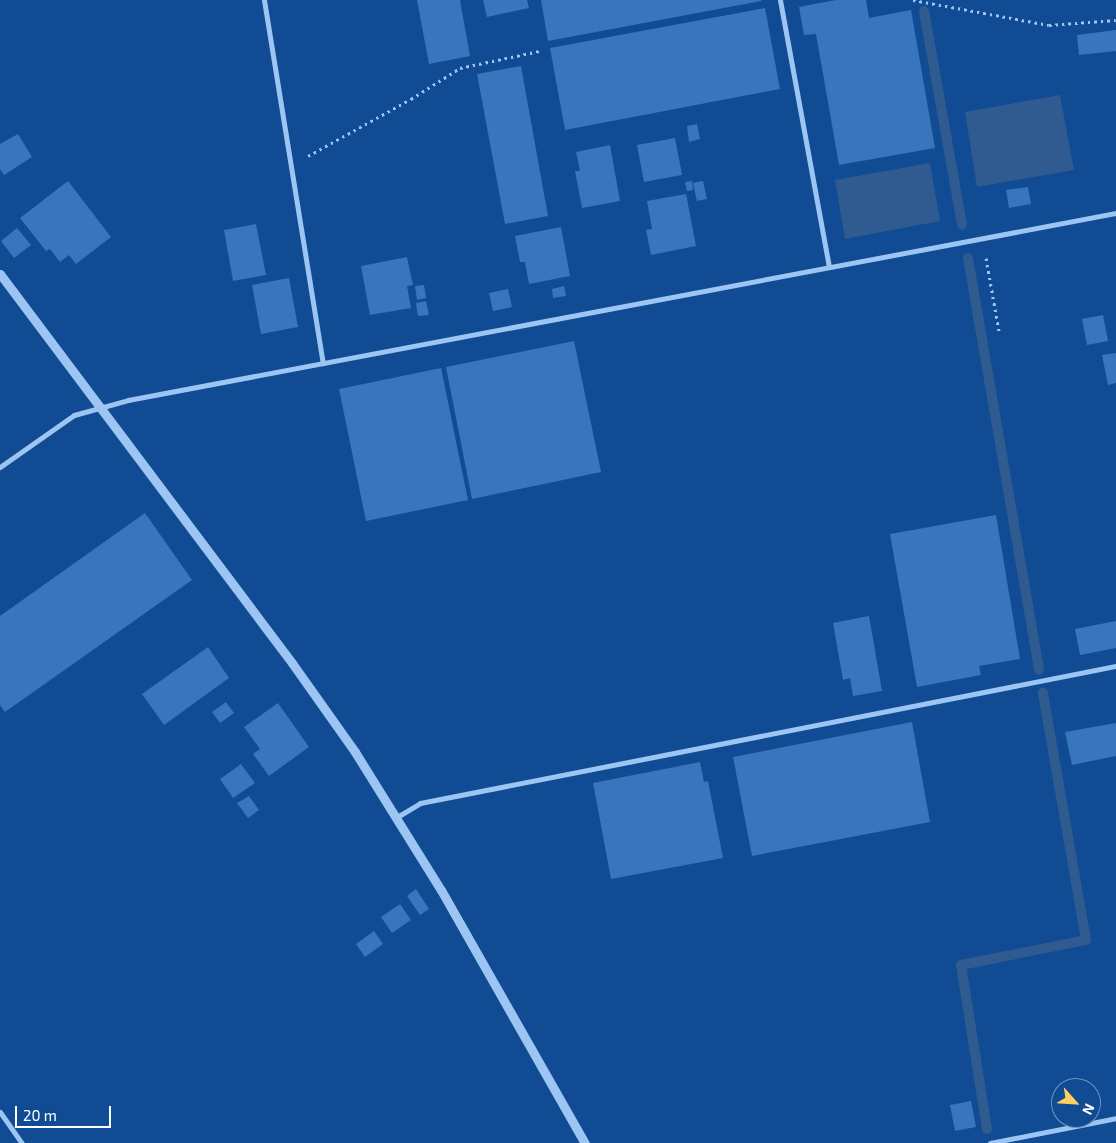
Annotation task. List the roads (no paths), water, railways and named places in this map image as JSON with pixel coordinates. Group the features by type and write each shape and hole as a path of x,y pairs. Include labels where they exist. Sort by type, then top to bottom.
{"street":[{"path":"264,0 323,363"},
{"path":"780,0 829,267"},
{"path":"0,467 74,415 128,400 1116,213"},
{"path":"0,274 303,678 397,817 441,890 585,1143"},
{"path":"397,817 420,803 1116,666"},
{"path":"0,1112 22,1143"},
{"path":"990,1143 1116,1118"}],"water":[{"path":"1060,95 1074,170 977,187 965,112"},
{"path":"930,163 940,221 845,239 835,180"}],"waterway":[{"path":"924,11 962,225"},
{"path":"968,258 1039,670"},
{"path":"987,1129 961,965 1086,940 1043,693"}]}
